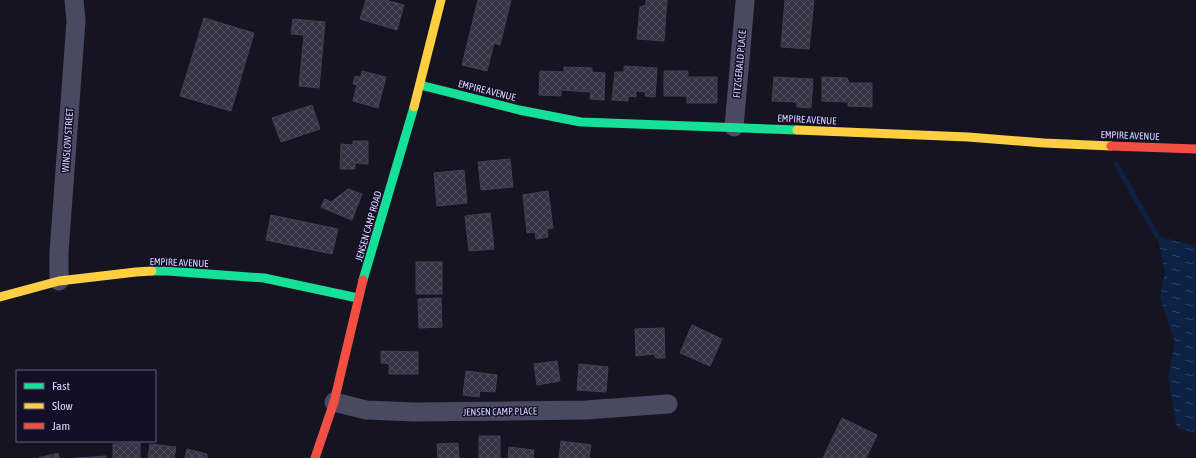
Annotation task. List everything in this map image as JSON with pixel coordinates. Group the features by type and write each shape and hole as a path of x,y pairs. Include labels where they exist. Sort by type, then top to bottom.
{"street":[{"name":"WINSLOW STREET","path":"59,281 59,252 76,21 74,0"},
{"name":"JENSEN CAMP ROAD","path":"316,458 334,402 358,298 420,85 441,0"},
{"name":"FITZGERALD PLACE","path":"734,127 745,2"},
{"name":"EMPIRE AVENUE","path":"420,85 519,110 581,122 968,137 1044,143 1196,149"},
{"name":"EMPIRE AVENUE","path":"0,297 59,281 136,272 167,271 264,278 358,298"},
{"name":"JENSEN CAMP PLACE","path":"334,402 366,410 414,412 586,410 668,404"}],"water":[{"path":"1157,236 1196,246 1196,433 1177,428 1168,377 1175,343 1160,298 1165,272"}],"building":[{"path":"366,0 386,0 404,5 397,30 360,19"},
{"path":"478,0 511,0 500,45 494,43 487,71 462,65"},
{"path":"646,0 667,0 664,41 637,39 640,7 646,5"},
{"path":"785,0 814,0 809,49 781,47"},
{"path":"204,18 254,33 231,111 180,96"},
{"path":"293,19 325,22 319,88 299,86 304,35 291,34"},
{"path":"624,66 657,68 655,97 645,96 646,92 636,91 636,97 628,96 628,101 612,100 615,72 624,72"},
{"path":"564,67 592,68 592,72 605,73 604,100 590,99 591,92 561,90 561,96 539,95 540,71 564,72"},
{"path":"362,71 386,77 378,108 353,101 357,85 353,84 355,76 361,77"},
{"path":"664,71 688,71 688,77 717,77 717,103 687,103 687,96 664,96"},
{"path":"774,77 813,79 811,108 797,107 796,102 772,101"},
{"path":"822,77 847,78 849,83 872,83 872,107 848,106 848,102 822,101"},
{"path":"312,105 320,129 281,142 272,118"},
{"path":"353,141 368,141 368,164 355,163 355,169 340,169 341,144 353,145"},
{"path":"510,159 513,187 481,190 478,162"},
{"path":"464,170 467,203 437,206 434,173"},
{"path":"348,189 362,194 352,220 321,207 325,199 331,202"},
{"path":"548,191 553,228 547,229 548,237 536,239 535,232 527,233 523,195"},
{"path":"490,213 494,249 469,251 465,216"},
{"path":"271,215 338,229 332,254 266,240"},
{"path":"416,262 442,262 442,294 416,294"},
{"path":"441,298 442,327 419,328 418,299"},
{"path":"692,325 722,339 710,366 680,353"},
{"path":"664,328 665,358 656,358 654,354 636,356 635,329"},
{"path":"381,351 418,352 418,374 389,374 389,364 381,363"},
{"path":"557,361 560,381 537,385 534,364"},
{"path":"579,364 608,367 606,392 577,390"},
{"path":"466,371 497,375 495,392 480,391 479,397 463,395"},
{"path":"842,418 877,435 866,458 823,458"},
{"path":"479,436 500,436 500,458 479,458"},
{"path":"561,441 591,445 589,458 559,458"},
{"path":"140,443 140,458 113,458 113,444"},
{"path":"458,443 459,458 438,458 437,444"},
{"path":"150,444 176,447 174,458 148,458"},
{"path":"509,447 534,450 533,458 508,458"},
{"path":"187,449 207,454 207,458 185,458"},
{"path":"58,453 59,458 38,458"},
{"path":"106,456 106,458 76,458"}],"waterway":[{"path":"1116,164 1157,236"}],"traffic: fast":[{"path":"420,85 519,110 581,122 797,130"},
{"path":"363,280 414,107"},
{"path":"152,271 264,278 358,298"}],"traffic: slow":[{"path":"414,107 441,0"},
{"path":"797,130 968,137 1044,143 1111,146"},
{"path":"0,297 59,281 152,271"}],"traffic: jam":[{"path":"1111,146 1196,149"},
{"path":"315,458 334,402 363,280"}]}
